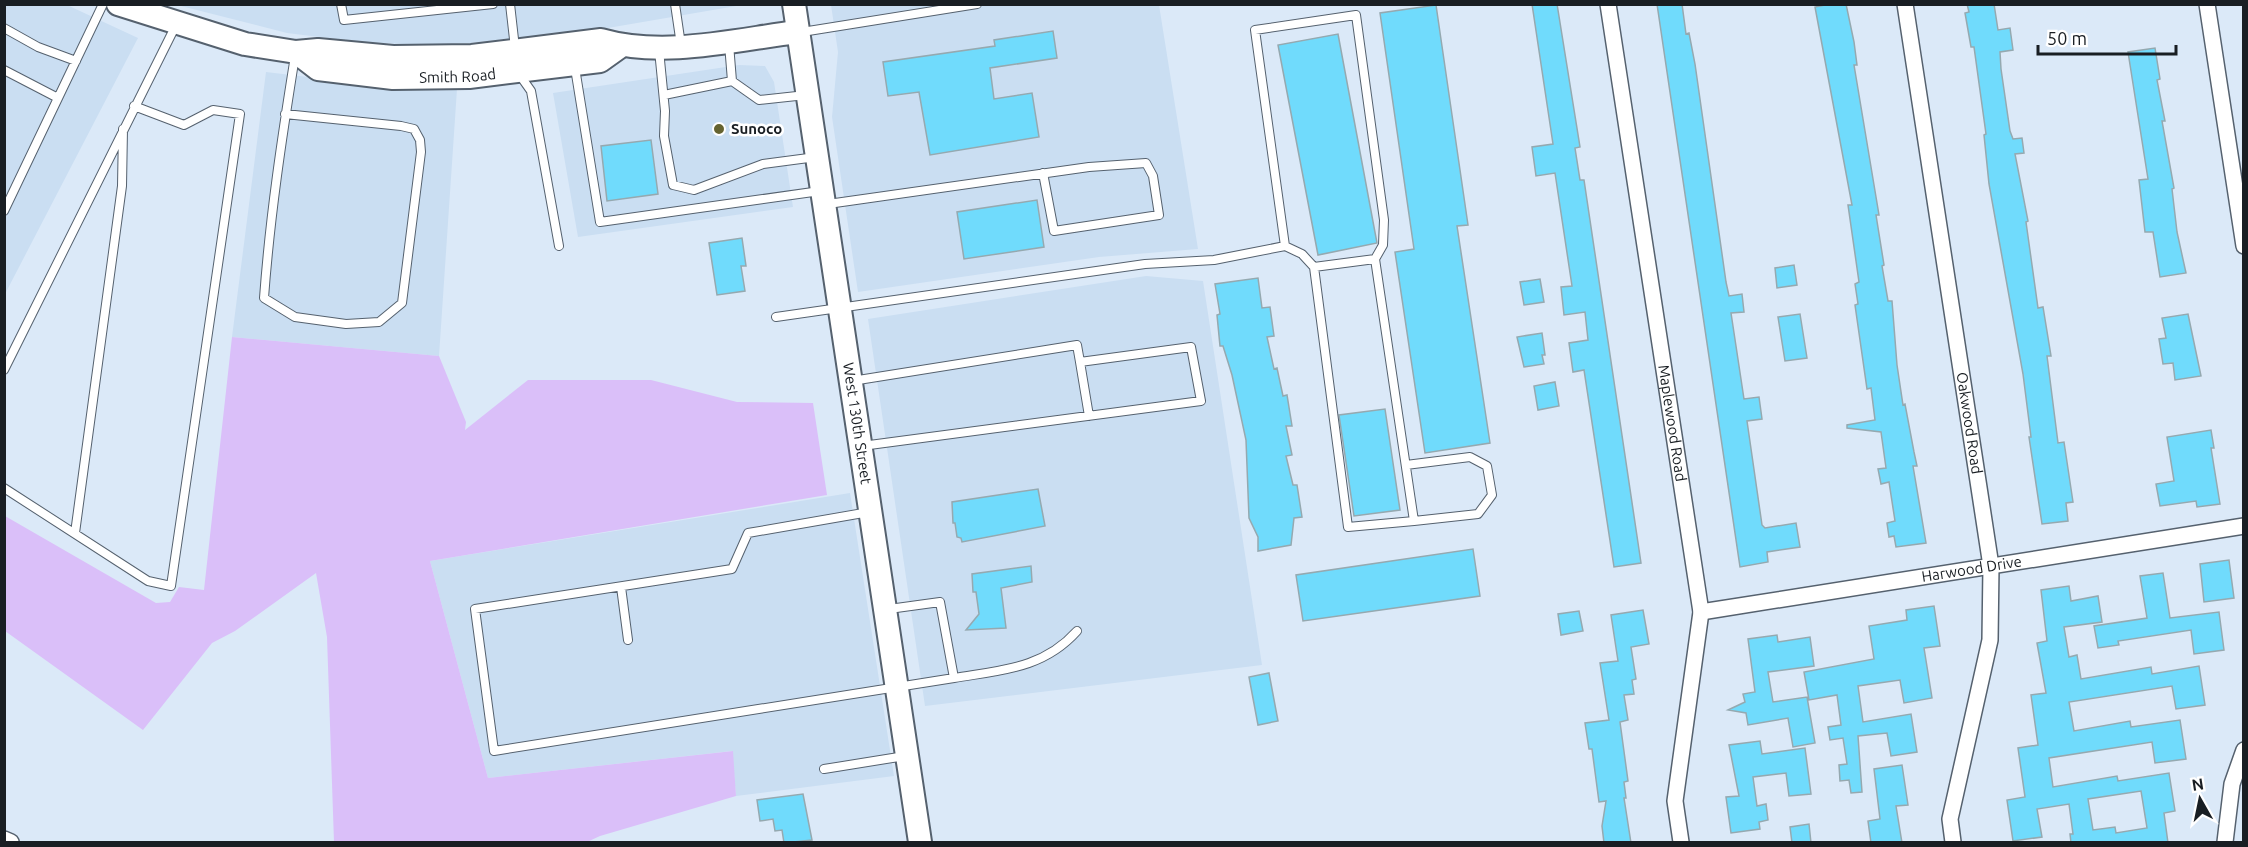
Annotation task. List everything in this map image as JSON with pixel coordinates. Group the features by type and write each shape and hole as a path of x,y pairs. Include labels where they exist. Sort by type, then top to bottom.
{"main road":[{"name":"Smith Road","path":"118,4 245,44 296,52 318,50 405,57 472,57 517,62 574,64 600,61 621,46"},
{"name":"West 130th Street","path":"794,4 920,843"},
{"name":"Smith Road","path":"517,62 601,40 621,46 659,49 797,32"}],"street":[{"name":"Maplewood Road","path":"1608,4 1701,612 1675,801 1681,843"},
{"name":"Oakwood Road","path":"1905,4 1991,566 1990,640 1950,819 1953,843"},
{"path":"2207,4 2244,246"},
{"name":"Harwood Drive","path":"1701,612 2244,526"},
{"path":"2225,843 2232,784 2244,750"},
{"path":"4,839 11,843"}],"lane":[{"path":"4,211 103,4"},
{"path":"341,4 344,20 493,4"},
{"path":"510,4 517,62 531,92 559,246"},
{"path":"675,4 682,46"},
{"path":"797,32 977,4"},
{"path":"1285,246 1255,30 1356,15 1384,220 1383,245 1375,259 1414,521"},
{"path":"4,370 176,24"},
{"path":"4,28 38,47 76,61"},
{"path":"729,40 732,81"},
{"path":"659,49 664,95 664,136 673,185 694,190 763,164 816,157"},
{"path":"285,114 408,127 414,129 420,140 421,152 402,303 380,322 346,324 295,317 264,298 275,178 285,114 296,52"},
{"path":"574,64 600,222 1044,173 1146,163 1153,176 1159,215 1054,231 1044,173"},
{"path":"4,70 58,98"},
{"path":"664,95 732,81 759,100 807,95"},
{"path":"4,488 148,580 171,586 240,114 213,110 184,125 134,106"},
{"path":"75,533 122,186 123,129"},
{"path":"776,317 1145,264 1214,260 1285,246 1302,254 1314,267 1347,527 1478,514 1492,495 1487,466 1470,457 1406,465"},
{"path":"1314,267 1375,259"},
{"path":"850,381 1077,345 1089,416"},
{"path":"860,446 1201,401 1191,347 1080,362"},
{"path":"871,512 748,533 732,569 475,609 494,751 897,688 1032,664 1065,645 1077,631"},
{"path":"621,587 628,640"},
{"path":"885,609 940,602 954,678"},
{"path":"824,769 907,756"}],"shaded area":[{"path":"5,5 67,5 138,38 5,294"},
{"path":"177,5 742,5 602,29 469,43 426,45 360,42 287,33"},
{"path":"831,5 1159,5 1198,249 1099,257 858,292 832,117 838,52"},
{"path":"739,65 765,66 774,82 793,207 578,237 553,93"},
{"path":"266,72 367,84 457,89 439,356 232,337"},
{"path":"1146,276 1203,281 1262,665 925,706 868,319"},
{"path":"232,337 439,356 466,422 465,430 528,380 651,380 737,402 813,403 827,495 430,561 488,778 733,751 736,796 600,836 587,842 334,842 327,637 316,573 235,631 212,643 143,730 5,631 5,516 156,603 170,602 179,587 204,590"},
{"path":"850,493 894,776 736,796 732,751 488,778 430,561"}],"building":[{"path":"1532,4 1557,4 1580,147 1575,148 1580,180 1584,180 1641,563 1614,567 1584,370 1573,372 1569,343 1588,340 1585,312 1564,315 1561,287 1572,286 1555,173 1536,176 1532,147 1553,144"},
{"path":"1657,4 1682,4 1686,34 1689,33 1695,64 1726,282 1729,296 1742,294 1744,312 1731,313 1744,399 1759,397 1762,419 1747,421 1762,525 1765,528 1796,523 1800,547 1767,552 1768,562 1740,567"},
{"path":"1846,4 1854,42 1857,65 1854,65 1879,215 1876,215 1884,265 1882,266 1888,301 1892,301 1897,365 1903,405 1905,404 1917,466 1913,466 1926,543 1896,547 1894,536 1889,537 1887,523 1895,521 1889,482 1881,484 1878,469 1886,468 1881,432 1847,428 1847,425 1875,420 1871,388 1867,389 1855,305 1858,304 1855,284 1859,282 1848,205 1852,205 1815,7"},
{"path":"1967,4 1994,4 1998,30 2010,28 2013,50 2000,52 2001,69 2010,131 2013,139 2022,138 2024,153 2015,154 2028,221 2026,222 2038,308 2043,307 2051,356 2047,356 2058,443 2064,442 2073,502 2066,503 2068,521 2042,524 2029,437 2031,437 2023,374 1989,184 1984,135 1986,134 1974,47 1971,47 1965,13 1969,12"},
{"path":"1436,5 1468,225 1457,226 1490,443 1425,453 1395,252 1414,249 1380,13"},
{"path":"1053,31 1057,58 990,68 994,99 1032,93 1039,137 930,155 919,92 888,96 883,62 995,46 994,40"},
{"path":"1338,34 1377,243 1318,255 1278,45"},
{"path":"2155,48 2160,79 2157,80 2165,121 2162,121 2174,188 2172,189 2177,232 2186,273 2160,277 2153,232 2145,232 2139,180 2148,179 2128,52"},
{"path":"651,140 658,194 607,201 601,146"},
{"path":"1037,200 1044,247 964,259 957,212"},
{"path":"742,238 746,266 741,266 745,291 717,295 709,243"},
{"path":"1794,265 1797,285 1777,288 1775,268"},
{"path":"1258,278 1262,308 1270,307 1274,336 1267,337 1274,369 1277,368 1283,396 1287,395 1292,426 1286,426 1292,455 1286,456 1293,485 1297,485 1302,517 1294,518 1291,545 1258,551 1258,537 1249,518 1246,440 1232,375 1223,346 1220,346 1217,315 1220,314 1215,284"},
{"path":"1540,279 1544,302 1524,305 1520,282"},
{"path":"1800,314 1807,358 1785,361 1778,317"},
{"path":"2188,314 2201,376 2175,380 2173,363 2163,364 2159,339 2166,338 2162,318"},
{"path":"1542,333 1544,364 1524,367 1517,337"},
{"path":"1555,382 1559,406 1538,410 1534,386"},
{"path":"1385,409 1400,510 1354,516 1339,415"},
{"path":"2211,430 2214,448 2211,448 2220,504 2197,507 2196,501 2160,506 2156,484 2174,481 2167,437"},
{"path":"1038,489 1045,526 962,542 961,538 957,537 955,523 953,523 952,502"},
{"path":"1473,549 1480,596 1303,621 1296,575"},
{"path":"2229,560 2234,598 2204,602 2200,564"},
{"path":"1031,566 1032,582 1001,588 1006,628 966,630 979,614 976,592 973,592 972,574"},
{"path":"2163,573 2170,618 2219,612 2224,650 2194,654 2191,630 2118,641 2119,645 2098,648 2094,626 2147,618 2140,576"},
{"path":"2069,586 2071,601 2098,596 2102,622 2064,627 2069,657 2077,655 2081,679 2151,667 2152,674 2199,666 2205,705 2176,709 2172,686 2069,702 2074,731 2130,721 2131,727 2180,720 2186,759 2155,763 2152,742 2049,758 2053,787 2117,776 2118,781 2169,773 2175,811 2164,813 2168,843 2071,843 2070,834 2073,834 2069,804 2037,809 2042,837 2013,841 2007,800 2025,797 2018,748 2038,745 2031,695 2046,693 2037,643 2047,641 2041,590","holes":["2141,791 2147,828 2116,833 2115,827 2093,830 2088,799"]},
{"path":"1934,606 1940,646 1924,648 1932,698 1904,703 1900,680 1858,686 1863,722 1911,714 1917,752 1891,756 1887,733 1858,736 1862,792 1851,793 1849,780 1840,781 1839,765 1847,764 1843,738 1830,740 1828,727 1841,725 1837,695 1809,700 1804,672 1874,659 1869,626 1907,620 1906,610"},
{"path":"1643,610 1649,644 1631,647 1636,679 1632,680 1634,694 1624,695 1628,720 1620,722 1628,781 1624,782 1626,798 1624,798 1631,843 1604,843 1602,826 1606,801 1599,802 1592,749 1589,749 1585,723 1609,720 1600,663 1618,661 1611,615"},
{"path":"1579,611 1583,631 1561,635 1558,614"},
{"path":"1777,635 1778,642 1810,637 1814,666 1768,672 1773,702 1807,697 1815,743 1793,747 1788,718 1748,725 1746,713 1728,710 1745,702 1743,694 1755,692 1748,639"},
{"path":"1269,673 1278,721 1258,725 1249,677"},
{"path":"1760,741 1762,754 1805,748 1811,794 1789,796 1786,773 1753,777 1757,806 1766,804 1768,820 1759,822 1760,829 1731,833 1726,797 1739,796 1729,745"},
{"path":"1902,765 1908,805 1896,806 1902,843 1871,843 1868,821 1880,819 1874,769"},
{"path":"803,794 812,840 784,843 782,830 775,831 773,819 760,821 757,800"},
{"path":"1809,824 1811,843 1792,843 1790,827"}],"place":[{"name":"Sunoco","path":"719,129"}]}
